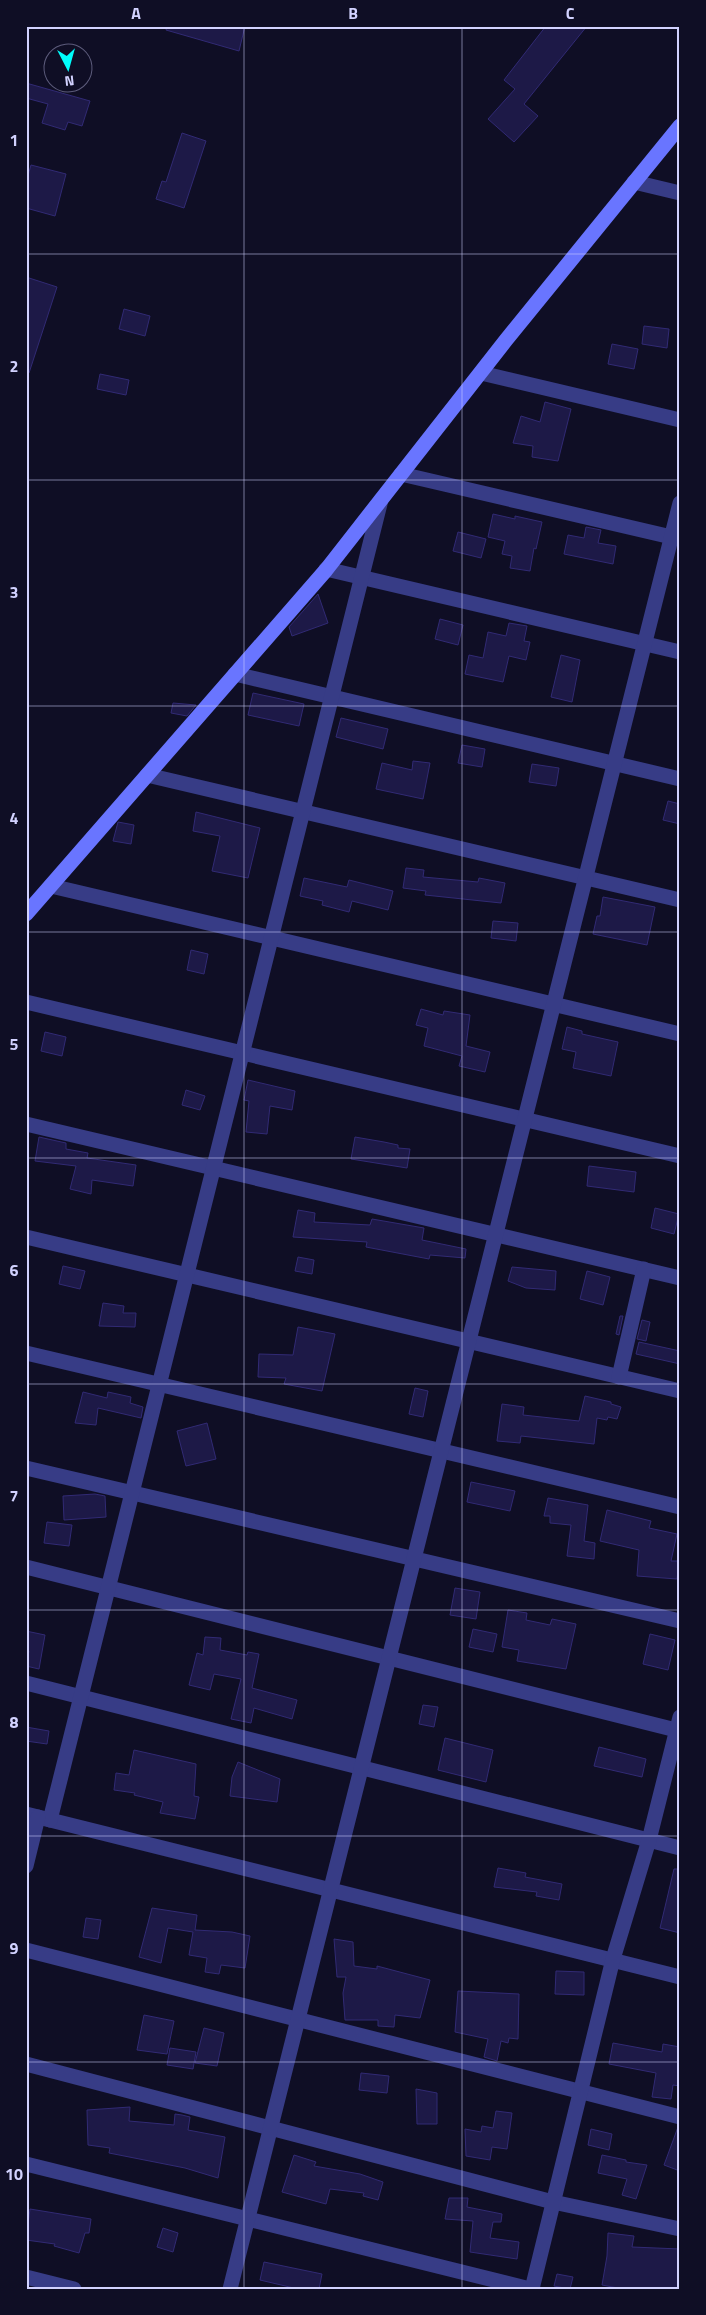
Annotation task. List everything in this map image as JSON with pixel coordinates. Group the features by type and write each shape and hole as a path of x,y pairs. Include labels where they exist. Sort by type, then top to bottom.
{"street":[{"path":"26,914 326,570 481,373 680,126"},
{"path":"634,182 680,194"},
{"path":"481,373 680,420"},
{"path":"401,474 675,538"},
{"path":"26,1866 38,1817 81,1697 381,500"},
{"path":"230,2289 644,644 675,538 680,502"},
{"path":"326,570 680,652"},
{"path":"235,674 680,778"},
{"path":"147,775 680,900"},
{"path":"51,886 680,1034"},
{"path":"26,1002 680,1156"},
{"path":"26,1124 680,1278"},
{"path":"26,1237 680,1391"},
{"path":"618,1376 644,1269"},
{"path":"26,1353 680,1507"},
{"path":"26,1468 680,1621"},
{"path":"26,1567 390,1658 679,1726 649,1840 613,1960 531,2289 26,2164"},
{"path":"26,1683 680,1848"},
{"path":"38,1817 680,1977"},
{"path":"26,1950 680,2117"},
{"path":"26,2064 553,2202 680,2229"},
{"path":"26,2277 74,2289"}],"building":[{"path":"167,26 245,26 239,51 166,30"},
{"path":"546,26 587,26 524,104 538,116 514,142 488,119 515,89 504,80"},
{"path":"26,83 42,88 42,92 58,92 90,101 82,126 68,122 65,130 42,123 48,104 26,98"},
{"path":"182,133 206,141 184,208 156,199 162,181 166,182"},
{"path":"31,165 66,174 55,216 26,208 26,183"},
{"path":"26,277 57,287 29,373 26,372"},
{"path":"124,309 150,316 145,336 119,329"},
{"path":"644,326 669,329 667,348 642,344"},
{"path":"612,344 638,349 634,369 608,364"},
{"path":"100,374 129,380 126,395 97,389"},
{"path":"545,402 571,409 558,461 532,457 533,446 513,443 521,416 540,422"},
{"path":"493,514 515,519 515,516 542,522 536,549 534,548 530,571 510,568 512,556 502,554 505,541 488,537"},
{"path":"586,527 601,530 598,543 616,546 613,564 564,554 568,535 584,538"},
{"path":"458,532 486,539 481,558 453,551"},
{"path":"318,594 328,623 292,636 289,627"},
{"path":"440,619 463,625 458,645 435,639"},
{"path":"509,623 527,626 524,641 530,642 526,660 509,656 503,682 465,674 469,655 483,658 488,632 506,636"},
{"path":"561,655 580,660 572,702 551,697"},
{"path":"253,693 304,704 299,726 248,715"},
{"path":"173,703 196,705 187,716 171,713"},
{"path":"341,718 388,729 383,749 336,737"},
{"path":"462,745 485,749 482,767 458,763"},
{"path":"413,761 430,763 423,799 376,789 382,763 412,770"},
{"path":"532,764 559,768 556,786 529,782"},
{"path":"668,801 680,804 680,824 663,820"},
{"path":"196,812 260,828 248,878 212,871 220,836 193,831"},
{"path":"118,822 134,825 131,844 113,841"},
{"path":"406,868 424,870 423,877 478,882 479,878 505,883 501,903 425,895 426,891 403,888"},
{"path":"304,878 347,887 349,880 393,891 388,910 352,901 349,912 322,905 323,901 300,896"},
{"path":"603,897 655,907 647,945 593,934 597,916 600,916"},
{"path":"493,921 518,923 516,941 491,938"},
{"path":"191,950 208,954 204,974 187,970"},
{"path":"421,1009 443,1015 444,1011 470,1015 466,1046 490,1052 485,1072 459,1066 462,1056 424,1046 428,1028 416,1025"},
{"path":"567,1027 582,1031 582,1034 618,1042 611,1076 573,1068 576,1052 562,1049"},
{"path":"45,1032 66,1037 62,1056 41,1051"},
{"path":"248,1080 295,1091 292,1110 270,1106 267,1134 246,1132 249,1101 244,1100"},
{"path":"186,1090 205,1096 200,1110 182,1105"},
{"path":"39,1137 66,1143 66,1149 88,1153 87,1158 136,1165 133,1186 92,1180 91,1194 70,1189 76,1166 35,1161"},
{"path":"355,1137 398,1145 398,1148 410,1149 407,1168 351,1159"},
{"path":"589,1166 636,1172 634,1192 587,1186"},
{"path":"655,1208 679,1214 674,1234 651,1228"},
{"path":"298,1210 315,1213 314,1222 370,1225 372,1219 424,1228 422,1240 466,1249 465,1258 430,1255 429,1259 366,1247 367,1242 293,1237"},
{"path":"298,1257 314,1260 312,1274 295,1271"},
{"path":"63,1266 85,1271 80,1289 59,1284"},
{"path":"512,1267 556,1271 555,1290 526,1288 508,1281"},
{"path":"587,1271 610,1277 603,1305 580,1299"},
{"path":"103,1303 124,1306 123,1313 136,1313 135,1327 99,1326"},
{"path":"620,1316 623,1316 619,1335 616,1334"},
{"path":"642,1320 650,1322 646,1341 637,1339"},
{"path":"298,1327 335,1334 322,1391 284,1384 286,1378 258,1377 259,1354 293,1355"},
{"path":"639,1342 680,1351 680,1364 636,1354"},
{"path":"415,1388 428,1391 423,1417 409,1414"},
{"path":"83,1392 107,1398 108,1392 131,1397 130,1403 143,1407 141,1418 98,1408 96,1425 75,1423"},
{"path":"585,1396 611,1402 611,1404 621,1407 617,1419 608,1417 607,1420 597,1418 594,1444 521,1436 520,1443 497,1441 502,1404 524,1407 523,1415 579,1421"},
{"path":"207,1423 216,1459 186,1466 177,1431"},
{"path":"471,1482 515,1491 510,1511 467,1502"},
{"path":"95,1494 105,1496 106,1517 64,1520 63,1496"},
{"path":"548,1498 588,1505 584,1541 595,1543 594,1559 567,1556 571,1525 550,1523 550,1516 544,1516"},
{"path":"607,1510 651,1521 649,1528 677,1534 671,1561 679,1561 677,1579 637,1576 639,1550 600,1541"},
{"path":"47,1522 72,1525 69,1546 44,1543"},
{"path":"455,1588 480,1592 476,1619 450,1615"},
{"path":"508,1610 527,1613 526,1620 550,1625 552,1619 576,1624 566,1669 517,1661 519,1650 502,1647"},
{"path":"473,1629 497,1634 493,1652 469,1647"},
{"path":"26,1631 45,1635 39,1669 26,1666 29,1651 26,1650"},
{"path":"650,1634 675,1640 668,1670 643,1664"},
{"path":"205,1637 221,1638 220,1650 247,1655 248,1652 259,1654 252,1688 297,1700 292,1719 254,1708 251,1723 231,1719 241,1679 214,1674 210,1690 189,1685 197,1653 203,1655"},
{"path":"423,1705 438,1707 434,1727 419,1724"},
{"path":"26,1727 49,1731 47,1744 26,1741"},
{"path":"445,1738 493,1750 486,1782 438,1770"},
{"path":"599,1747 646,1759 642,1777 594,1766"},
{"path":"134,1750 196,1764 194,1796 199,1797 195,1819 160,1813 163,1802 134,1795 135,1793 114,1790 116,1773 129,1775"},
{"path":"238,1762 280,1779 277,1802 230,1796 232,1777"},
{"path":"498,1868 526,1873 525,1877 562,1884 559,1900 536,1896 537,1892 494,1887"},
{"path":"674,1869 680,1869 680,1933 660,1928"},
{"path":"152,1908 197,1915 195,1930 232,1932 250,1936 245,1968 221,1965 219,1974 205,1972 207,1958 189,1955 193,1932 168,1928 161,1963 139,1957"},
{"path":"86,1918 101,1920 98,1939 83,1937"},
{"path":"334,1939 353,1942 354,1966 377,1969 377,1966 430,1980 420,2018 395,2015 394,2027 378,2026 378,2020 345,2020 343,1993 346,1977 337,1977"},
{"path":"556,1971 584,1972 584,1995 555,1994"},
{"path":"458,1991 519,1994 518,2039 509,2038 508,2043 501,2041 497,2061 484,2057 488,2039 455,2032"},
{"path":"144,2015 174,2021 167,2054 137,2050"},
{"path":"204,2028 224,2033 217,2066 195,2063"},
{"path":"613,2043 662,2052 663,2044 680,2047 680,2086 673,2085 671,2099 652,2097 656,2073 609,2064"},
{"path":"170,2048 196,2052 193,2069 167,2065"},
{"path":"361,2073 389,2076 387,2093 359,2090"},
{"path":"416,2089 437,2093 437,2124 417,2124"},
{"path":"130,2107 129,2121 174,2125 175,2114 182,2115 190,2117 188,2130 225,2137 218,2178 185,2168 109,2153 110,2148 88,2145 87,2110"},
{"path":"496,2111 512,2113 507,2149 492,2147 490,2160 466,2156 465,2129 481,2132 482,2126 493,2128"},
{"path":"678,2127 680,2127 680,2171 664,2165"},
{"path":"591,2129 612,2134 609,2150 588,2145"},
{"path":"294,2155 316,2162 314,2166 360,2174 383,2182 378,2200 363,2196 364,2193 330,2189 326,2204 282,2192"},
{"path":"602,2155 626,2160 626,2162 647,2165 636,2199 622,2195 627,2179 598,2173"},
{"path":"449,2198 468,2198 467,2207 502,2214 501,2222 493,2222 490,2238 519,2242 517,2259 470,2252 473,2221 445,2219"},
{"path":"30,2209 91,2219 89,2233 85,2233 79,2253 54,2246 55,2244 26,2240"},
{"path":"163,2228 178,2233 173,2252 157,2247"},
{"path":"608,2233 634,2236 632,2247 680,2249 680,2289 623,2289 602,2285 607,2256"},
{"path":"264,2262 322,2274 319,2289 298,2289 260,2280"},
{"path":"557,2274 573,2277 570,2289 554,2286"}]}
